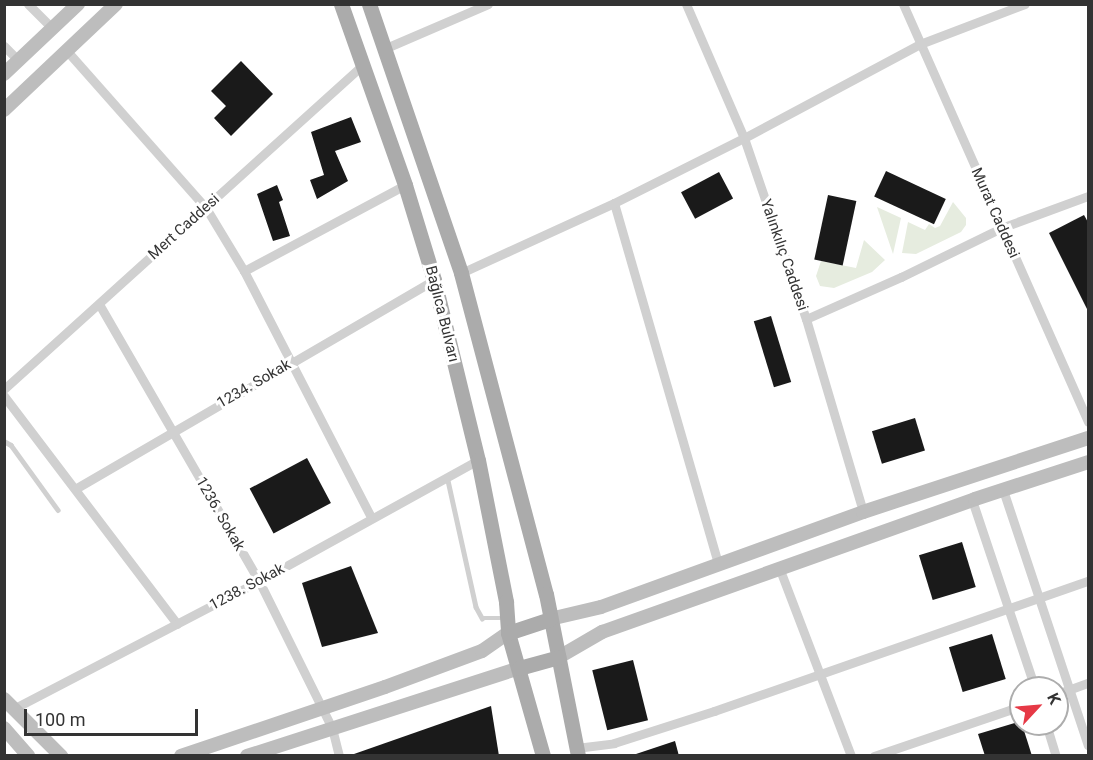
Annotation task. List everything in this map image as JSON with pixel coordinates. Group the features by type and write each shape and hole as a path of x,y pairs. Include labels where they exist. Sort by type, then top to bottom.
{"main road":[{"path":"4,74 78,4"},
{"path":"4,110 116,4"},
{"name":"Bağlıca Bulvarı","path":"340,4 405,185 434,280 478,460 508,617 508,633 519,668"},
{"name":"Bağlıca Bulvarı","path":"369,4 386,48 461,273 559,657"},
{"path":"181,756 323,709 482,651 508,633 550,619 601,607 863,512 1089,438"},
{"path":"247,756 559,657 602,632 972,500 1089,462"},
{"path":"559,657 577,752"},
{"path":"519,668 543,756"},
{"path":"9,704 62,756"},
{"path":"4,728 28,756"}],"street":[{"path":"28,4 53,29"},
{"path":"386,48 488,4"},
{"name":"Yalınkılıç Caddesi","path":"686,4 744,138 806,319 863,512"},
{"name":"Murat Caddesi","path":"903,4 1089,422"},
{"path":"461,273 614,203 744,138 920,44 1025,4"},
{"path":"4,46 19,61"},
{"path":"67,51 206,207 244,271 371,517"},
{"name":"Mert Caddesi","path":"8,386 363,65"},
{"path":"244,271 405,185"},
{"path":"806,319 1001,228 1089,196"},
{"path":"614,203 718,564"},
{"name":"1234. Sokak","path":"75,489 434,280"},
{"name":"1236. Sokak","path":"99,304 259,581 332,728 339,756"},
{"path":"4,374 8,386"},
{"path":"4,396 177,624"},
{"name":"1238. Sokak","path":"9,704 177,624 478,460"},
{"path":"1003,490 1064,676"},
{"path":"972,500 1031,676"},
{"path":"780,570 851,756"},
{"path":"577,752 614,743 1089,581"},
{"path":"1089,683 1069,690 1089,745"},
{"path":"874,756 1009,710"},
{"path":"1050,736 1056,756"}],"lane":[{"path":"4,441 11,445 57,510"},
{"path":"447,476 476,607 482,618 508,617"}],"shaded area":[{"path":"953,202 966,218 966,225 961,232 916,254 902,253 908,222 925,230 929,224 935,228 940,226"},
{"path":"877,207 901,218 893,254"},
{"path":"864,240 885,260 872,272 834,288 820,286 816,276 821,261 856,268"}],"building":[{"path":"241,61 273,94 231,136 214,118 226,106 211,91"},
{"path":"351,117 361,142 335,151 348,181 317,199 310,180 324,175 311,132"},
{"path":"886,171 946,199 934,224 874,196"},
{"path":"719,172 733,198 695,219 681,192"},
{"path":"277,185 283,200 279,202 290,236 273,241 257,194"},
{"path":"828,195 856,201 843,266 814,260"},
{"path":"1084,215 1089,224 1089,313 1049,233"},
{"path":"771,316 791,382 774,387 754,321"},
{"path":"915,418 925,451 882,464 872,431"},
{"path":"307,458 331,503 274,534 250,489"},
{"path":"962,542 976,587 933,600 919,555"},
{"path":"351,566 378,633 322,647 302,583"},
{"path":"992,634 1006,679 963,692 949,647"},
{"path":"633,660 648,720 607,730 592,670"},
{"path":"491,706 499,756 354,756 354,754"},
{"path":"1009,725 1009,736 1026,736 1032,756 985,756 978,734"},
{"path":"675,741 679,756 636,756 636,754"}]}
